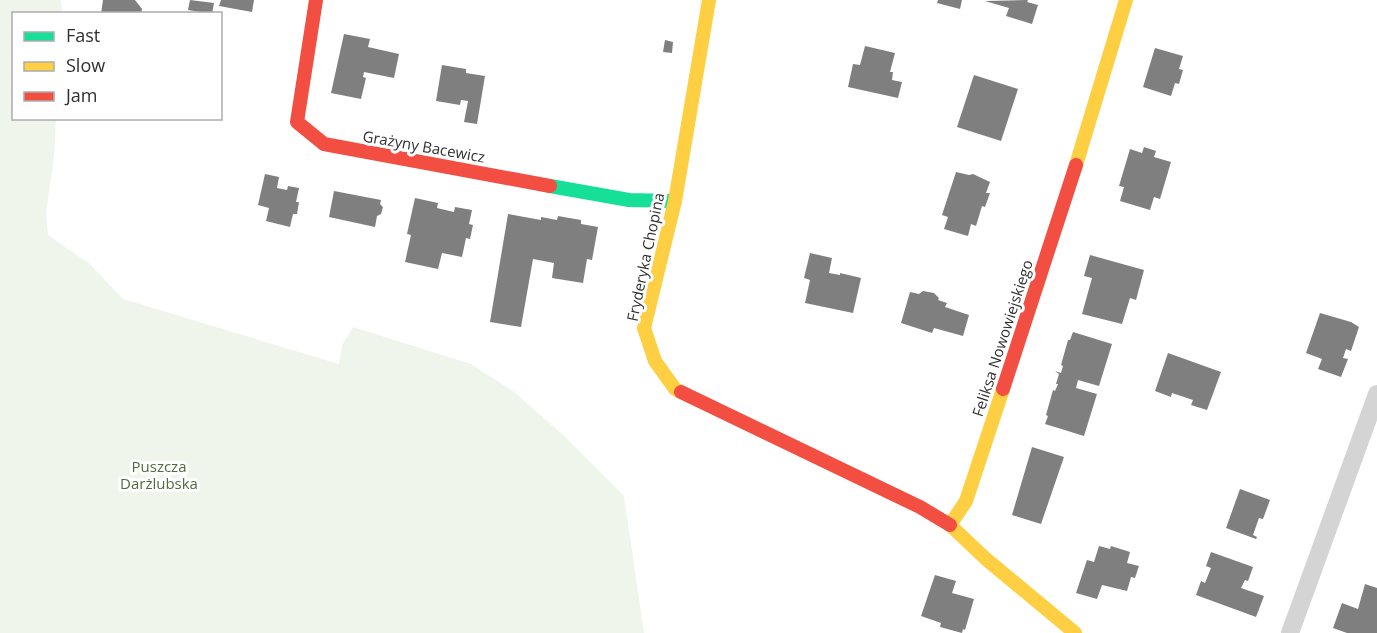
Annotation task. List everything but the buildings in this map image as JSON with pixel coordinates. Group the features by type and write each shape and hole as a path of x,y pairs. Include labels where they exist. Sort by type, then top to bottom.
{"street":[{"name":"Grażyny Bacewicz","path":"316,0 297,122 324,144 629,200 675,201"},
{"name":"Fryderyka Chopina","path":"709,0 675,201 644,328 647,347 658,368 675,389 920,507 950,525"},
{"name":"Feliksa Nowowiejskiego","path":"950,525 966,501 1078,160 1126,0"},
{"path":"1290,633 1377,393"},
{"path":"950,525 1075,633"}],"green space":[{"name":"Puszcza Darżlubska","path":"0,0 61,0 62,12 12,12 12,120 56,120 54,156 46,214 48,235 90,264 123,299 339,364 342,345 353,327 471,364 513,391 563,435 624,496 644,633 0,633"}],"traffic: fast":[{"path":"550,186 629,200 675,201"}],"traffic: slow":[{"path":"681,392 675,389 655,361 644,328 675,201 709,0"},
{"path":"1076,165 1126,0"},
{"path":"1003,389 966,501 950,525 986,559 1075,633"}],"traffic: jam":[{"path":"316,0 297,122 324,144 550,186"},
{"path":"1003,389 1076,165"},
{"path":"681,392 920,507 950,525"}]}
